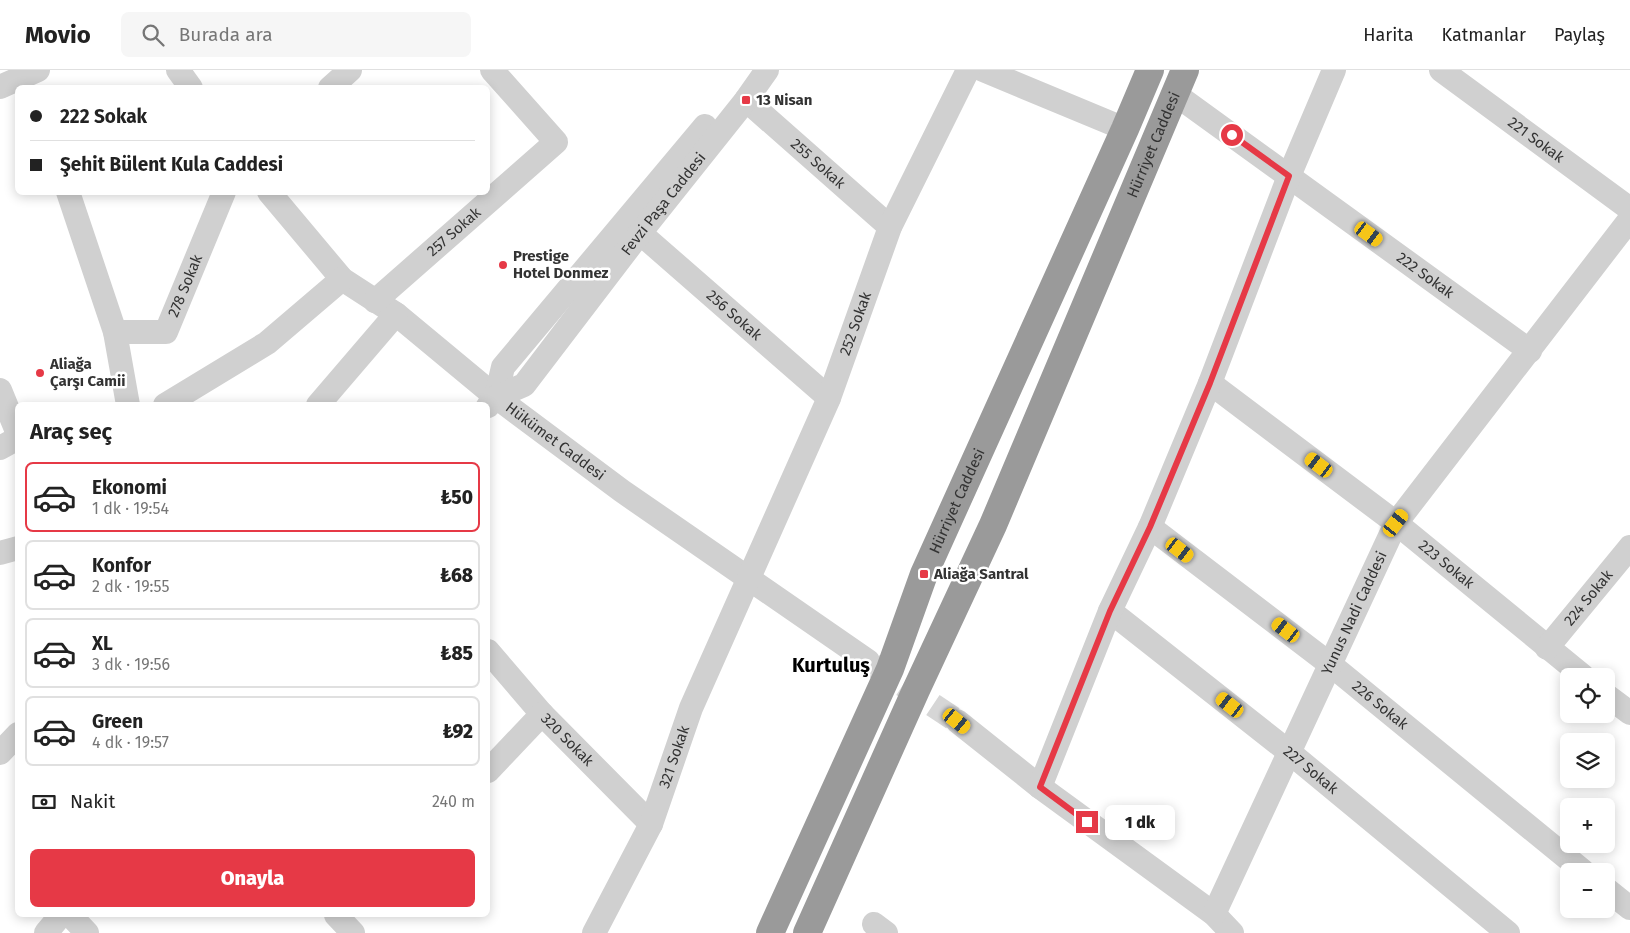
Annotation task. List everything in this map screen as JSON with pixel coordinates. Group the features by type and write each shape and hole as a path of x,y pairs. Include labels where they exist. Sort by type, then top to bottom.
{"highway":[{"name":"Hürriyet Caddesi","path":"770,933 890,669 924,574 1150,70"},
{"name":"Hürriyet Caddesi","path":"807,933 916,690 993,525 1180,82"}],"street":[{"path":"178,70 189,85"},
{"path":"333,85 350,70"},
{"name":"257 Sokak","path":"375,301 556,142 492,70"},
{"name":"Fevzi Paşa Caddesi","path":"492,402 503,367 730,96 749,70"},
{"name":"Fevzi Paşa Caddesi","path":"492,402 524,384 640,232 746,100 767,70"},
{"name":"252 Sokak","path":"749,580 829,398 890,227 968,70"},
{"path":"982,70 1125,129"},
{"path":"1040,787 1110,611 1150,527 1210,383 1289,176 1334,70"},
{"name":"221 Sokak","path":"1441,70 1630,209"},
{"path":"0,87 30,78"},
{"name":"222 Sokak","path":"1180,82 1289,176 1530,351"},
{"name":"255 Sokak","path":"746,100 890,227"},
{"path":"69,195 115,332 127,402"},
{"name":"278 Sokak","path":"115,332 166,332 223,195"},
{"name":"Hükümet Caddesi","path":"272,195 342,279 396,314 492,402 868,661"},
{"name":"Yunus Nadi Caddesi","path":"1214,914 1396,523 1630,219"},
{"name":"256 Sokak","path":"640,232 829,398"},
{"path":"170,402 267,343 342,279"},
{"path":"321,402 396,314"},
{"name":"223 Sokak","path":"1210,383 1396,523 1573,668"},
{"path":"0,390 15,427"},
{"path":"0,448 15,440"},
{"name":"226 Sokak","path":"1150,527 1331,665 1573,863"},
{"name":"224 Sokak","path":"1547,648 1630,547"},
{"path":"0,554 15,549"},
{"name":"321 Sokak","path":"594,933 651,824 691,708 749,580"},
{"name":"227 Sokak","path":"1110,611 1289,752 1484,926 1508,933"},
{"name":"320 Sokak","path":"490,653 542,714 651,824"},
{"path":"1615,702 1630,713"},
{"path":"490,769 542,714"},
{"path":"957,721 1040,787 1214,914 1232,933"},
{"path":"0,753 15,737"},
{"path":"1615,896 1630,908"},
{"path":"46,933 59,917"},
{"path":"72,917 88,933"}],"tunnel":[{"path":"873,665 957,721"}],"place":[{"name":"13 Nisan","path":"746,100"},
{"name":"Prestige Hotel Donmez","path":"503,265"},
{"name":"Aliağa Çarşı Camii","path":"40,373"},
{"name":"Aliağa Santral","path":"924,574"}],"district":[{"name":"Kurtuluş","path":"831,665"}],"route":[{"path":"1087,822 1040,787 1110,611 1150,527 1210,383 1289,176 1232,135"}]}
